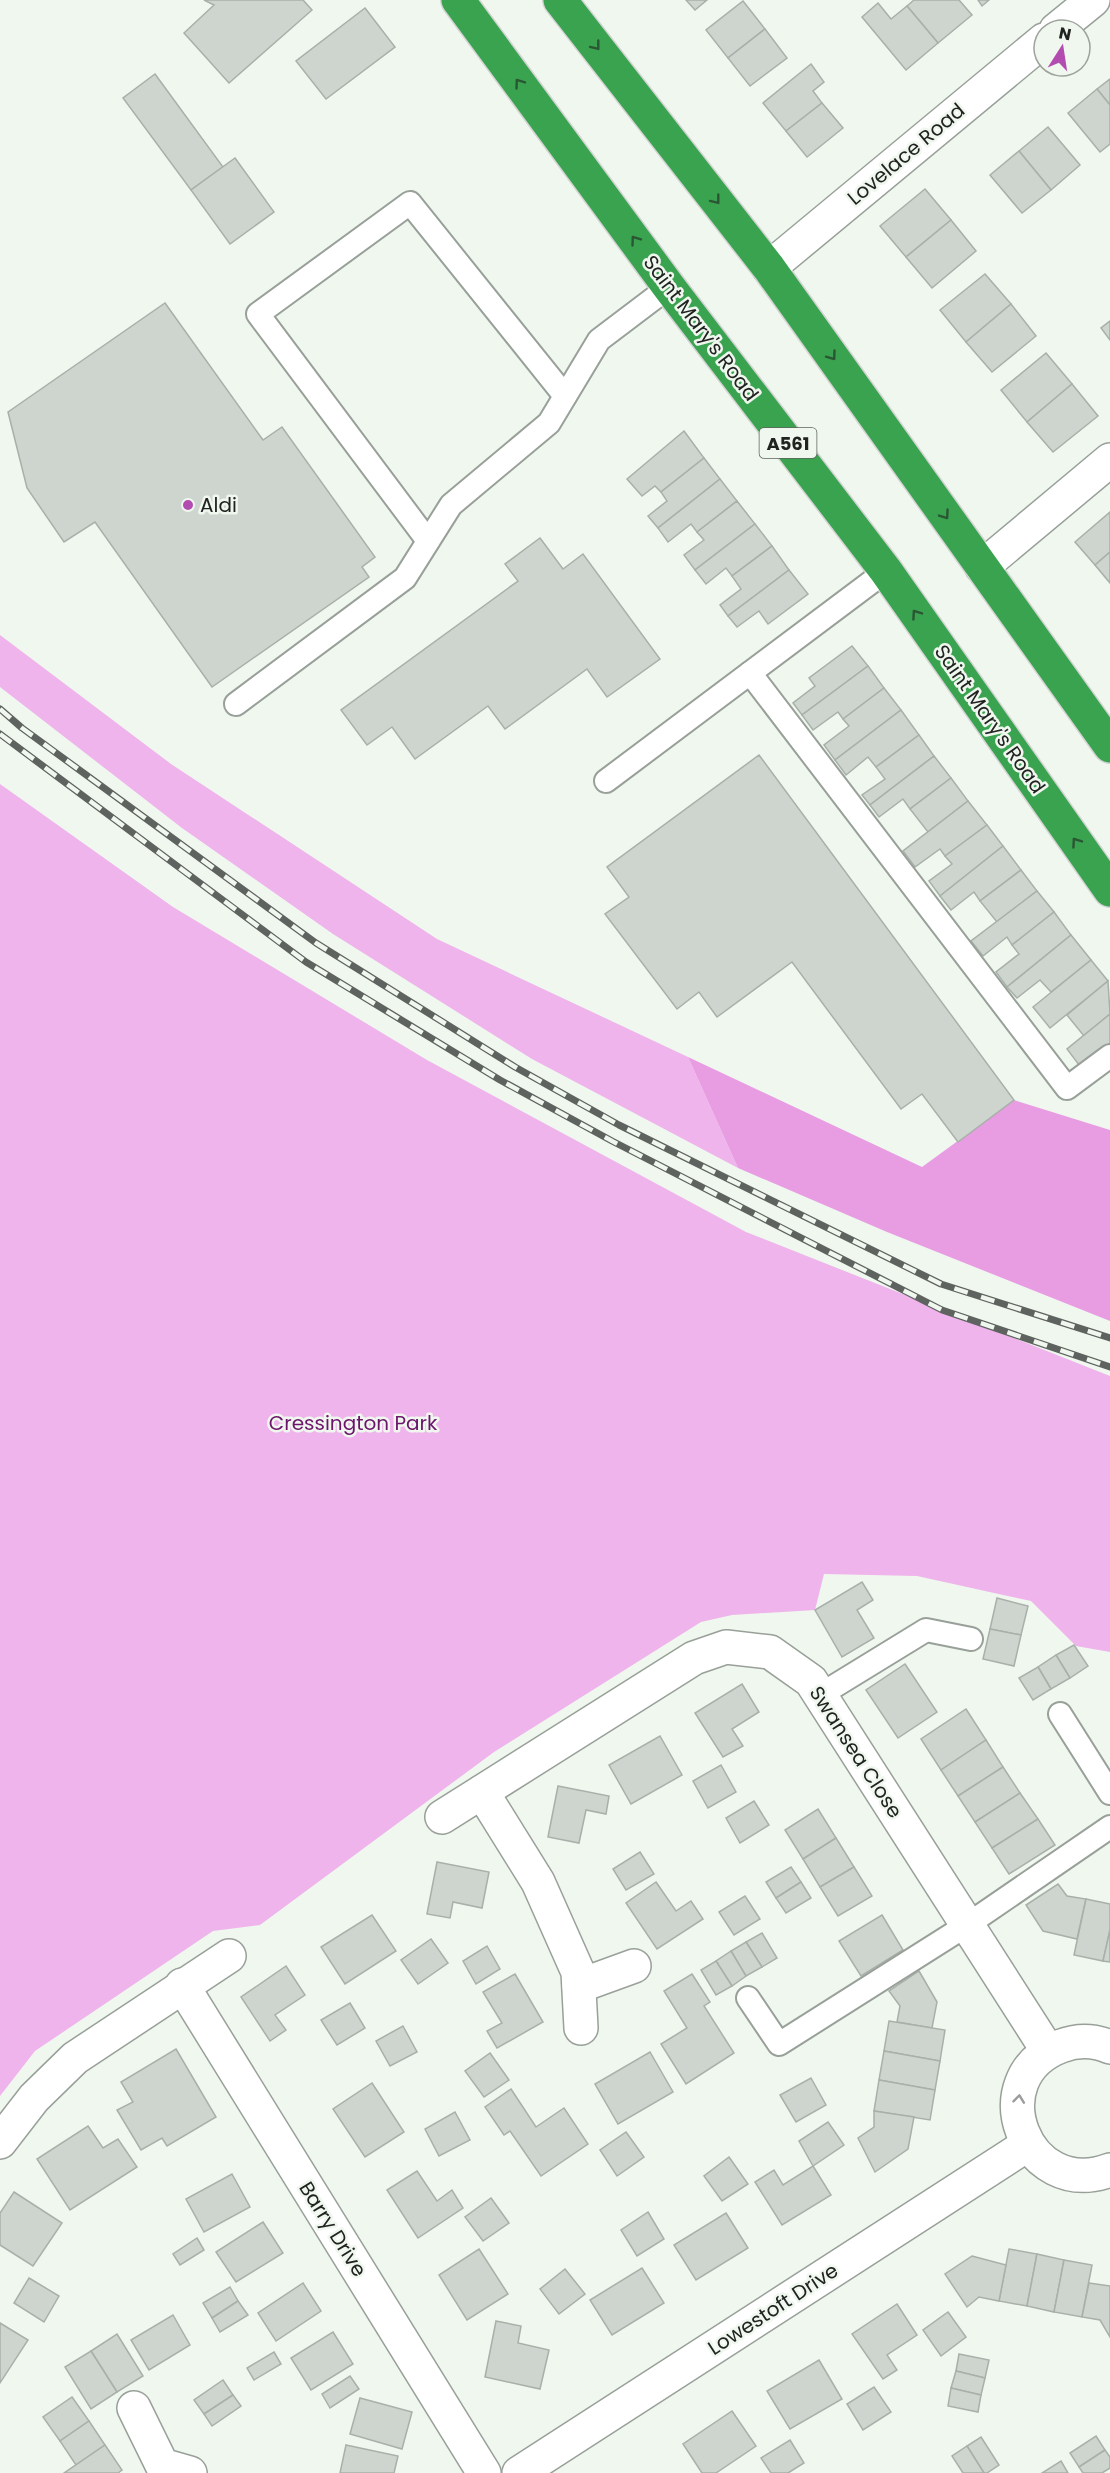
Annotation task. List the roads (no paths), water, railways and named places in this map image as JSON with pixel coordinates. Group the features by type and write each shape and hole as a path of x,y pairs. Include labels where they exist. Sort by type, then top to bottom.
{"highway":[{"name":"Saint Mary's Road","path":"459,0 669,287 886,571 1110,890"},
{"path":"560,0 769,268 1110,746"}],"street":[{"path":"1071,18 1093,0"},
{"name":"Lovelace Road","path":"769,268 1032,50"},
{"path":"981,567 1110,460"},
{"name":"Swansea Close","path":"442,1817 694,1658 726,1647 770,1652 811,1681 1048,2051"},
{"path":"482,1792 538,1882 578,1972 581,2028"},
{"path":"0,2142 34,2098 75,2058 229,1956"},
{"path":"579,1986 634,1966"},
{"name":"Barry Drive","path":"182,1985 484,2473"},
{"path":"1110,2047 1099,2042 1073,2042 1048,2051 1029,2069 1018,2093 1017,2120 1027,2145 1045,2164 1069,2175 1096,2175 1110,2170"},
{"name":"Lowestoft Drive","path":"519,2473 1027,2145"},
{"path":"134,2408 162,2465 190,2473"}],"lane":[{"path":"428,541 258,314 410,202 566,396"},
{"path":"236,704 405,578 452,505 549,423 599,340 669,287"},
{"path":"606,781 886,571"},
{"path":"750,673 1066,1088 1110,1056"},
{"path":"820,1695 926,1630 971,1639"},
{"path":"1060,1714 1110,1793"},
{"path":"748,1998 779,2044 967,1925 1110,1827"}],"railway":[{"path":"0,709 22,728 316,943 515,1067 619,1125 941,1284 1110,1338"},
{"path":"0,734 306,962 500,1080 612,1141 942,1310 1110,1367"}],"place":[{"name":"Aldi","path":"188,505"}],"park label":[{"name":"Cressington Park","path":"353,1423"}]}
